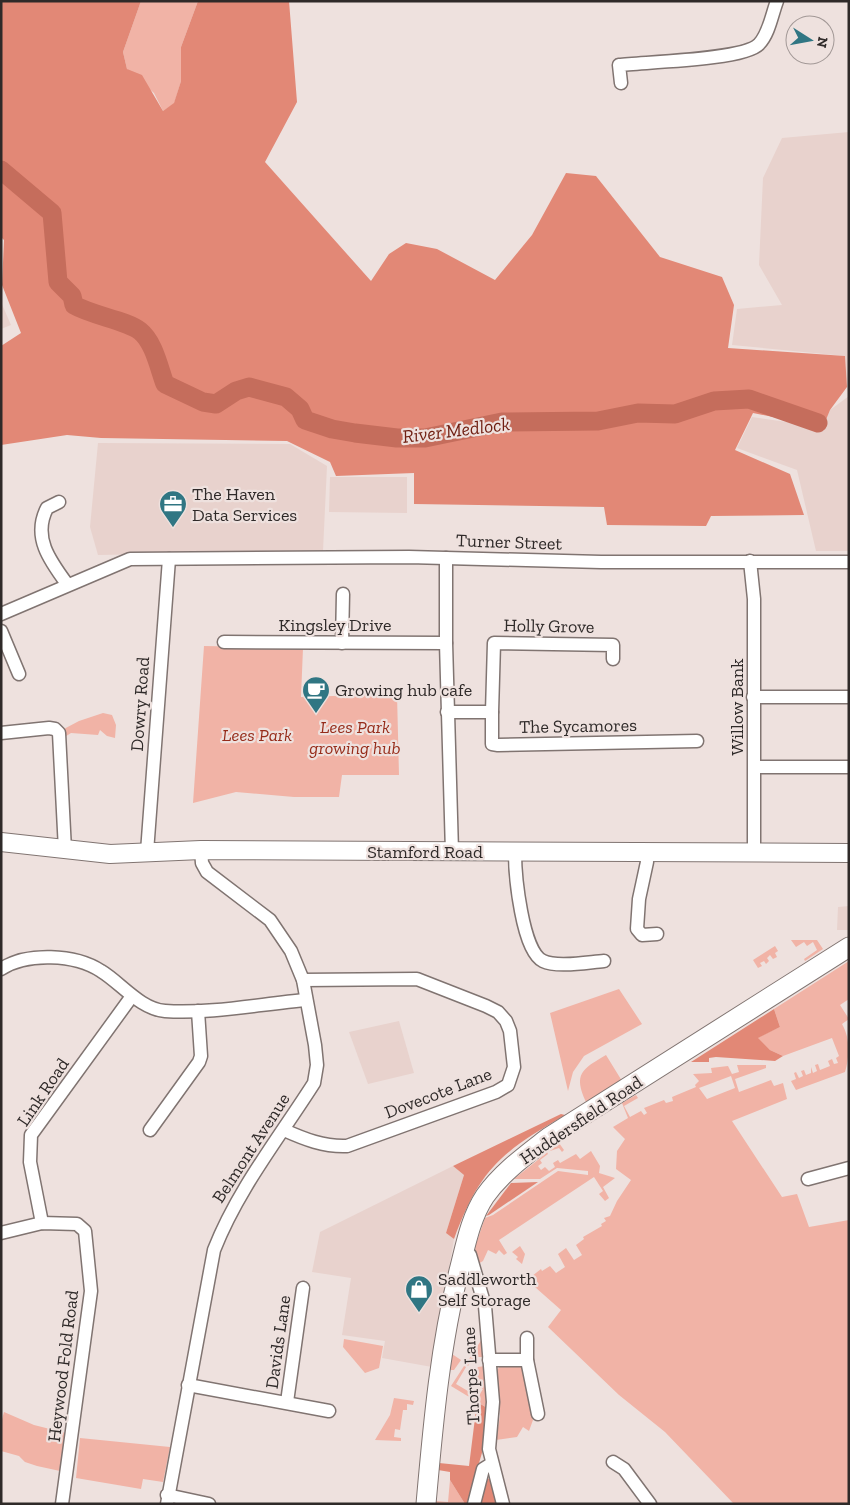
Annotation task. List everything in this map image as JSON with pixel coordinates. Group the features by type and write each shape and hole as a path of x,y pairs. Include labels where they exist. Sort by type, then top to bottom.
{"main road":[{"name":"Huddersfield Road","path":"426,1504 443,1346 463,1252 479,1206 492,1188 512,1166 549,1137 849,947"}],"street":[{"path":"621,83 619,65 718,56 754,49 763,38 777,1"},
{"path":"59,502 47,508 40,527 49,559 66,584"},
{"path":"446,558 447,712 452,799 452,852"},
{"name":"Turner Street","path":"1,614 66,584 130,559 446,558 601,562 849,562"},
{"name":"Dowry Road","path":"146,852 169,559"},
{"name":"Willow Bank","path":"750,561 754,599 754,852"},
{"path":"342,643 343,594"},
{"path":"1,631 19,674"},
{"name":"Kingsley Drive","path":"224,642 446,643"},
{"name":"Holly Grove","path":"492,712 494,643 613,645 613,659"},
{"path":"754,697 849,697"},
{"path":"447,712 492,712"},
{"name":"The Sycamores","path":"492,712 492,744 498,745 697,741"},
{"path":"1,733 49,728 55,729 59,733 65,850"},
{"path":"754,767 849,767"},
{"name":"Stamford Road","path":"1,842 110,854 201,850 515,853 849,853"},
{"name":"Belmont Avenue","path":"167,1499 217,1242 240,1193 314,1083 318,1065 303,980 298,964 281,934 270,920 207,872 202,863 201,850"},
{"path":"646,852 647,862 639,899 637,929 642,935 657,934"},
{"path":"515,853 518,904 537,957 544,962 565,964 604,961"},
{"path":"1,968 24,960 57,959 72,961 100,970 132,996 161,1010 198,1011 306,1000"},
{"name":"Dovecote Lane","path":"284,1130 308,1140 335,1147 347,1146 496,1092 508,1085 514,1067 510,1031 506,1021 498,1012 452,991 417,978 303,980"},
{"name":"Link Road","path":"42,1223 30,1162 31,1135 132,996"},
{"path":"150,1130 199,1062 198,1011"},
{"path":"808,1179 849,1168"},
{"name":"Heywood Fold Road","path":"1,1233 42,1223 77,1224 83,1227 91,1291 68,1472 62,1504"},
{"name":"Thorpe Lane","path":"463,1252 470,1255 485,1306 493,1402 489,1449 491,1464 503,1504"},
{"name":"Davids Lane","path":"287,1402 303,1288"},
{"path":"527,1338 527,1360 538,1414"},
{"path":"489,1360 527,1360"},
{"name":"Davids Lane","path":"188,1385 329,1411"},
{"path":"612,1462 624,1469 650,1504"},
{"path":"474,1504 483,1469 491,1464"},
{"path":"167,1499 209,1504"}],"shaded area":[{"path":"1,1 141,1 123,52 127,69 142,75 163,111 174,103 181,81 181,47 198,1 289,1 297,102 265,162 371,281 389,254 406,243 437,249 495,280 532,235 566,173 596,176 660,257 722,277 734,305 728,348 845,356 847,387 830,410 823,427 753,413 735,450 790,474 804,515 711,516 706,526 607,525 604,507 414,504 414,473 336,476 330,462 287,441 101,438 67,435 1,445 1,346 21,333 2,285 4,240 1,237"},
{"path":"849,132 849,386 847,387 845,356 732,345 737,309 782,305 759,265 763,178 782,138"},
{"path":"1,302 11,325 1,329"},
{"path":"849,396 849,551 816,551 797,470 737,448 752,417 822,427 830,410"},
{"path":"98,443 290,444 327,466 323,551 98,555 90,527"},
{"path":"330,477 407,477 407,513 329,512"},
{"path":"849,906 849,930 837,930 838,907"},
{"path":"774,1009 780,1027 758,1038 770,1050 783,1056 775,1061 716,1057 709,1058 709,1062 691,1062"},
{"path":"399,1021 414,1073 368,1084 349,1032"},
{"path":"561,1114 565,1115 525,1140 496,1164 473,1195 454,1239 446,1233 464,1175 453,1166"},
{"path":"453,1166 464,1175 446,1233 454,1239 432,1367 382,1358 385,1341 342,1335 351,1278 312,1272 320,1232"},
{"path":"538,1182 489,1215 486,1216 511,1183"},
{"path":"477,1402 489,1409 484,1446 467,1504 465,1504 450,1480 450,1472 438,1470 439,1463 469,1466"},
{"path":"487,1478 491,1480 498,1504 478,1504 484,1481"}],"green space":[{"path":"141,1 198,1 181,47 181,81 174,104 163,111 154,93 127,69 123,52"},
{"name":"Lees Park","path":"204,646 303,648 301,697 397,694 399,775 342,775 339,797 294,797 236,792 193,803"},
{"path":"103,713 112,715 116,725 115,738 107,736 100,730 98,735 71,733 63,738 62,730 79,721"},
{"path":"791,940 817,940 823,949 805,961 804,959 817,950 813,942 807,946 804,942 796,947"},
{"path":"775,946 778,951 775,953 777,957 773,959 770,955 767,958 769,961 766,964 764,961 760,963 762,966 758,968 753,960"},
{"path":"849,961 849,999 840,1005 849,1019 842,1024 847,1035 848,1047 845,1072 796,1090 791,1081 796,1079 794,1073 796,1072 799,1078 803,1076 801,1071 804,1070 806,1075 811,1073 811,1067 813,1073 817,1071 815,1065 818,1064 820,1070 830,1066 828,1061 832,1059 834,1064 838,1063 836,1058 839,1056 832,1038 783,1056 770,1050 757,1038 780,1027 774,1009"},
{"path":"619,989 642,1024 584,1056 573,1072 568,1091 550,1013"},
{"path":"606,1055 622,1081 586,1102 580,1085 582,1073 591,1064"},
{"path":"737,1065 766,1065 766,1068 735,1079 739,1092 771,1080 774,1086 783,1083 787,1099 732,1121 782,1197 797,1194 809,1227 849,1220 849,1504 734,1504 665,1432 619,1395 548,1327 561,1310 527,1280 541,1269 542,1271 550,1266 556,1273 565,1267 558,1254 566,1248 574,1260 582,1255 576,1245 584,1239 583,1237 602,1226 601,1224 606,1221 604,1218 610,1216 617,1201 631,1180 616,1169 617,1151 625,1139 613,1127 628,1118 622,1103 636,1095 638,1098 624,1106 630,1117 641,1111 644,1115 647,1113 644,1108 664,1100 666,1103 673,1101 672,1097 696,1087 695,1085 699,1081 693,1074 712,1073 711,1068 728,1066 732,1074 739,1072","holes":["731,1076 735,1088 707,1099 699,1088"]},
{"path":"559,1143 564,1150 562,1152 559,1148 548,1152"},
{"path":"591,1151 600,1166 599,1173 615,1178 603,1187 609,1198 605,1201 599,1194 603,1191 594,1177 499,1240 507,1253 504,1255 499,1250 496,1254 488,1250 483,1261 478,1264 475,1247 485,1218 493,1215 558,1171 588,1175 588,1171 557,1168 540,1179 514,1179 547,1152 548,1154 540,1160 542,1163 538,1166 541,1170 545,1167 549,1171 555,1167 553,1163 558,1160 560,1163 576,1154 580,1159"},
{"path":"520,1246 525,1254 522,1264 512,1252"},
{"path":"344,1339 383,1346 379,1368 365,1373 343,1347"},
{"path":"482,1339 484,1357 474,1357 468,1366 465,1365"},
{"path":"452,1354 461,1360 454,1370 450,1370"},
{"path":"501,1364 520,1365 523,1368 533,1420 529,1431 523,1427 517,1437 496,1440 500,1416 496,1372"},
{"path":"464,1366 466,1367 456,1384 478,1397 483,1389 475,1384 472,1376 478,1367 485,1366 489,1409 451,1386"},
{"path":"394,1398 414,1401 413,1405 407,1404 407,1410 403,1410 400,1430 395,1429 394,1437 401,1438 401,1441 375,1440 390,1415"},
{"path":"4,1412 34,1425 66,1433 60,1471 25,1462 19,1456 1,1451 1,1423"},
{"path":"80,1438 170,1447 163,1482 143,1479 141,1489 76,1478"},
{"path":"450,1480 465,1504 435,1504 435,1501 448,1502"}],"waterway":[{"name":"River Medlock","path":"1,170 52,213 58,282 72,296 74,305 134,327 140,331 152,348 165,384 203,402 216,404 236,391 249,387 286,397 300,409 305,420 332,429 397,438 425,438 502,422 598,421 638,413 675,414 714,401 749,399 818,423"}],"place":[{"name":"The Haven Data Services","path":"173,528"},
{"name":"Growing hub cafe","path":"316,714"},
{"name":"Saddleworth Self Storage","path":"419,1313"}],"park label":[{"name":"Lees Park growing hub","path":"355,738"}]}
